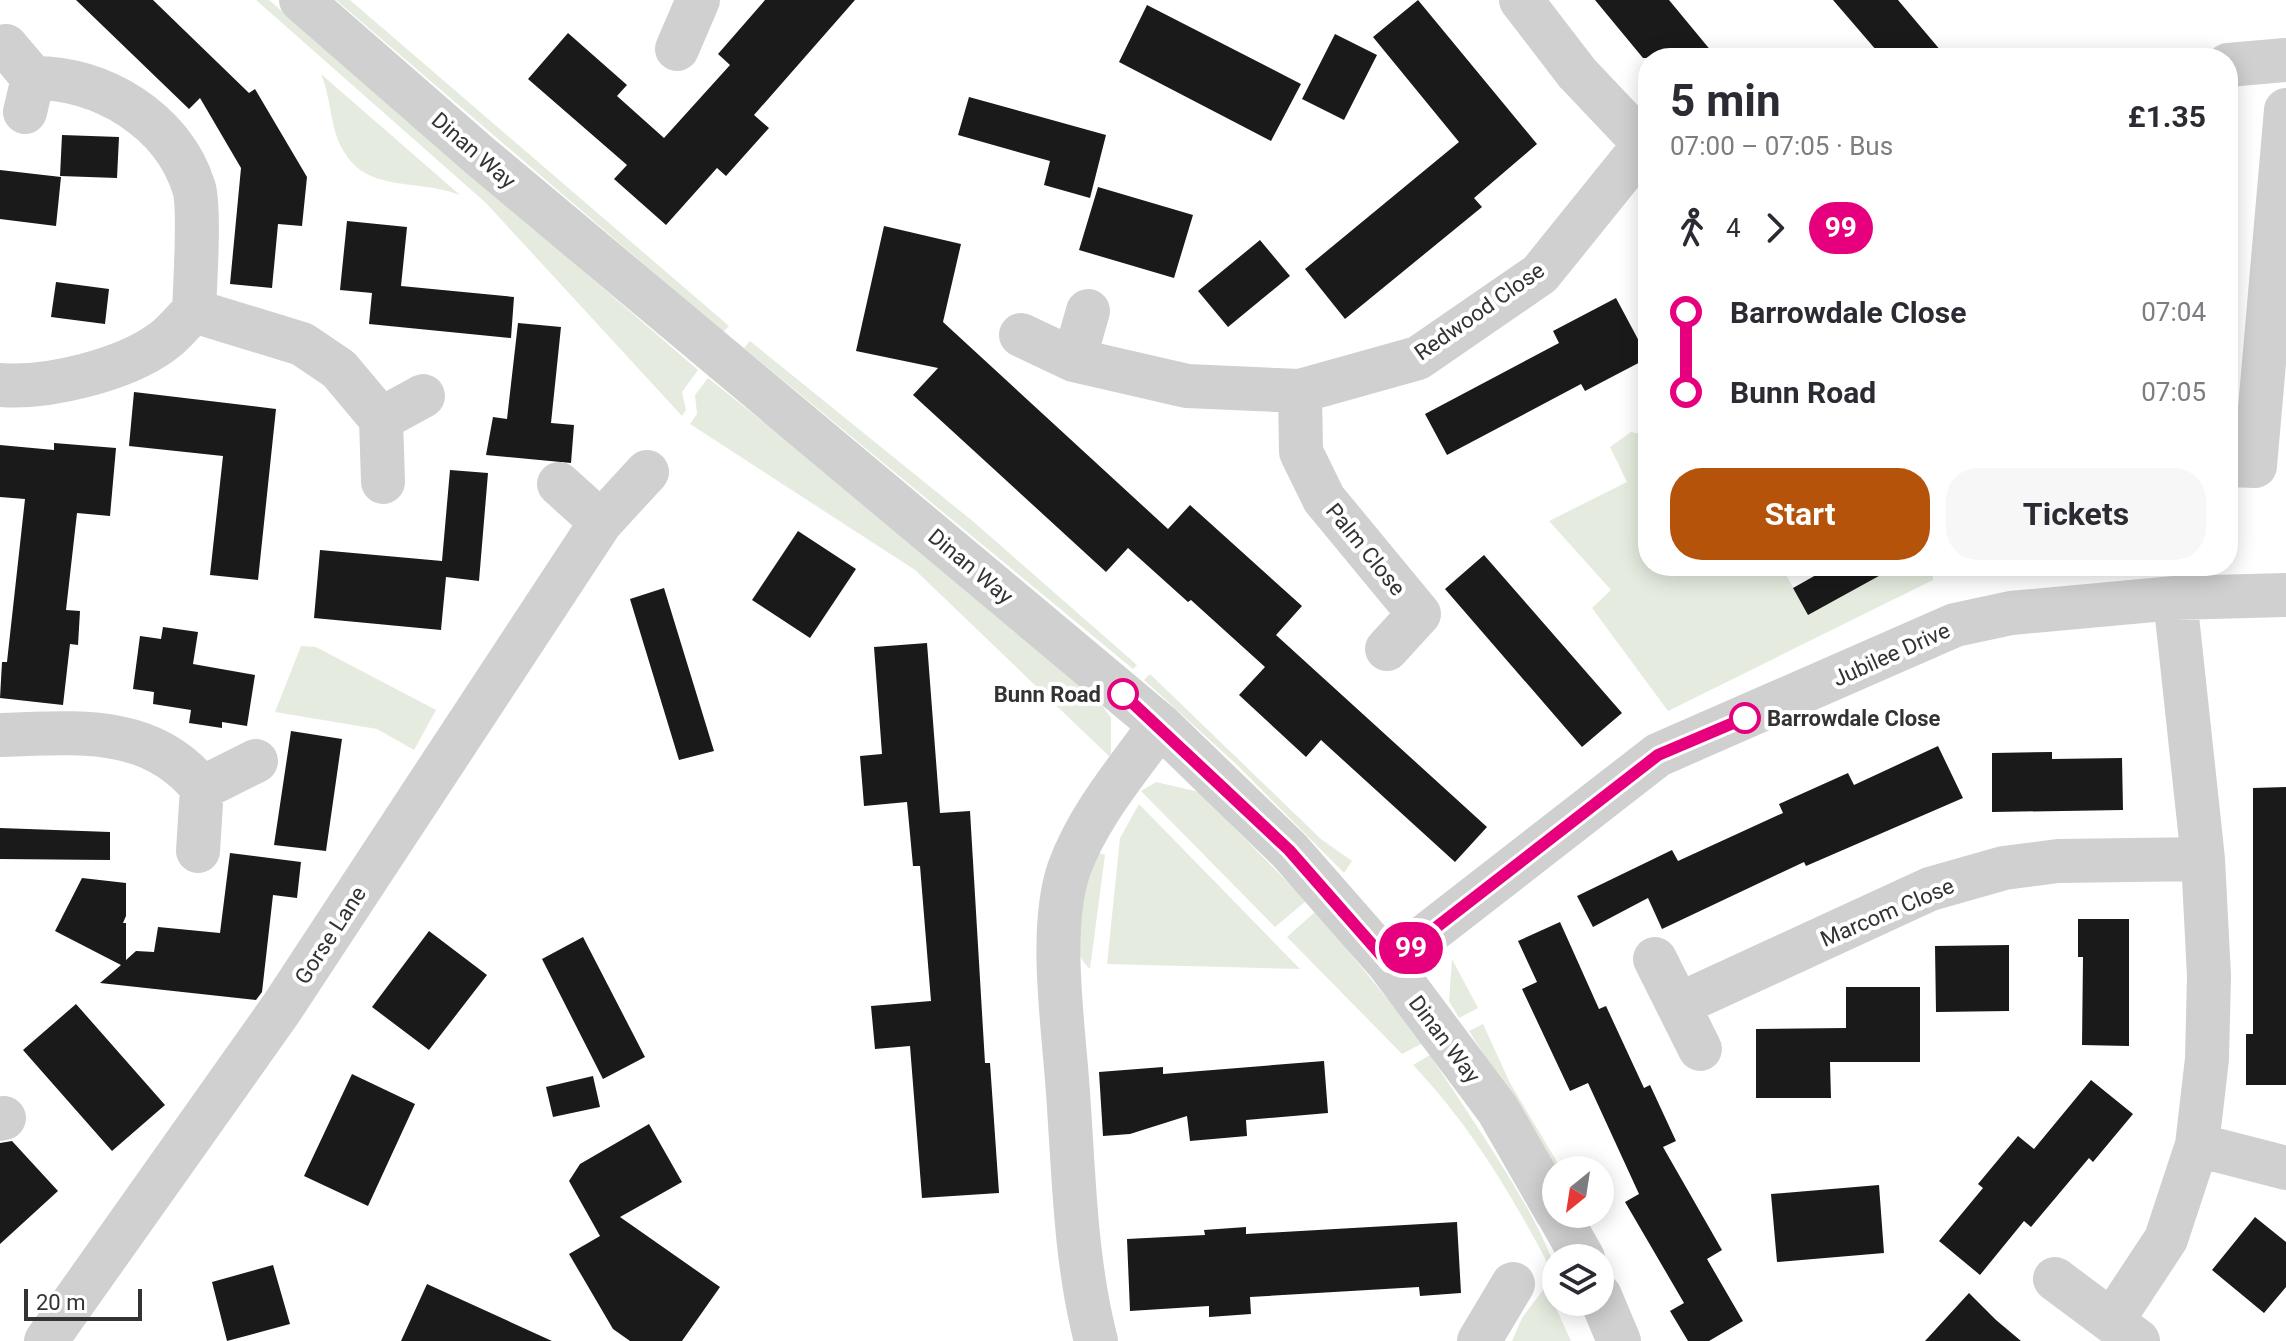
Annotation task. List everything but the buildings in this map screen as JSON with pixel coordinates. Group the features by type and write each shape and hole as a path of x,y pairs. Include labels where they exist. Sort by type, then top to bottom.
{"street":[{"name":"Dinan Way","path":"301,0 492,166 1160,725 1289,850 1389,964 1498,1110 1542,1186"},
{"path":"677,49 699,0"},
{"path":"1521,0 1577,73 1638,138"},
{"path":"2238,64 2286,60"},
{"path":"0,385 45,384 91,375 162,342 194,311 195,190 173,145 134,107 61,77 21,78"},
{"path":"2238,465 2255,466 2286,110"},
{"name":"Redwood Close","path":"1021,335 1074,360 1187,386 1300,391 1418,358 1540,274 1638,157"},
{"path":"194,311 302,344 339,369 381,419 383,482"},
{"path":"1074,360 1088,311"},
{"name":"Palm Close","path":"1300,391 1301,452 1324,499 1419,614 1387,649"},
{"path":"381,419 423,396"},
{"name":"Gorse Lane","path":"46,1341 281,1009 601,522 647,472"},
{"path":"559,484 601,522"},
{"name":"Jubilee Drive","path":"1389,964 1658,755 1955,625 2011,613 2175,598 2286,595"},
{"path":"2055,1279 2125,1331 2166,1239 2197,1145 2207,1059 2209,976 2203,859 2175,598"},
{"path":"1096,1341 1082,1288 1062,1002 1063,896 1070,869 1095,816 1160,725"},
{"path":"0,735 63,734 134,740 169,755 202,788 198,851"},
{"path":"202,788 256,761"},
{"name":"Marcom Close","path":"1678,1005 1930,889 1989,872 2058,861 2203,859"},
{"path":"1655,959 1700,1049"},
{"path":"2197,1145 2286,1168"},
{"path":"1479,1341 1513,1284"},
{"path":"1608,1316 1619,1341"}],"shaded area":[{"path":"256,0 269,0 698,370 682,392 686,410 682,416 486,203"},
{"path":"336,0 350,0 729,326 723,332"},
{"path":"321,74 460,195 390,182 360,170 348,158 338,140"},
{"path":"750,341 975,523 1137,665 1133,669 744,348"},
{"path":"708,378 897,528 1097,698 1111,718 1111,758 915,570 690,424 697,414 695,395"},
{"path":"1631,432 1638,434 1638,576 1787,576 1808,614 1878,576 1933,576 1933,580 1668,711 1592,608 1611,590 1549,521 1627,482 1610,447"},
{"path":"301,646 316,647 436,710 414,750 377,729 275,712"},
{"path":"1150,674 1321,839 1352,861 1344,873 1237,765 1144,680"},
{"path":"1156,782 1199,792 1306,901 1275,927 1141,791"},
{"path":"1139,804 1300,969 1107,964 1120,838"},
{"path":"1094,851 1105,855 1090,969 1081,958 1076,944 1076,929 1077,913"},
{"path":"1316,911 1423,1043 1402,1054 1287,937"},
{"path":"1452,959 1478,1008 1459,1018 1449,1001"},
{"path":"1483,1024 1510,1083 1554,1156 1548,1156 1469,1031"},
{"path":"1430,1055 1523,1201 1545,1244 1542,1244 1542,1253 1474,1140 1413,1065"},
{"path":"1542,1291 1542,1316 1560,1316 1571,1341 1512,1341 1522,1318"}],"bus line":[{"name":"99","path":"1123,694 1160,725 1289,850 1389,964 1440,928 1658,755 1745,718"}],"place":[{"name":"Bunn Road","path":"1123,694"},
{"name":"Barrowdale Close","path":"1745,718"}]}
